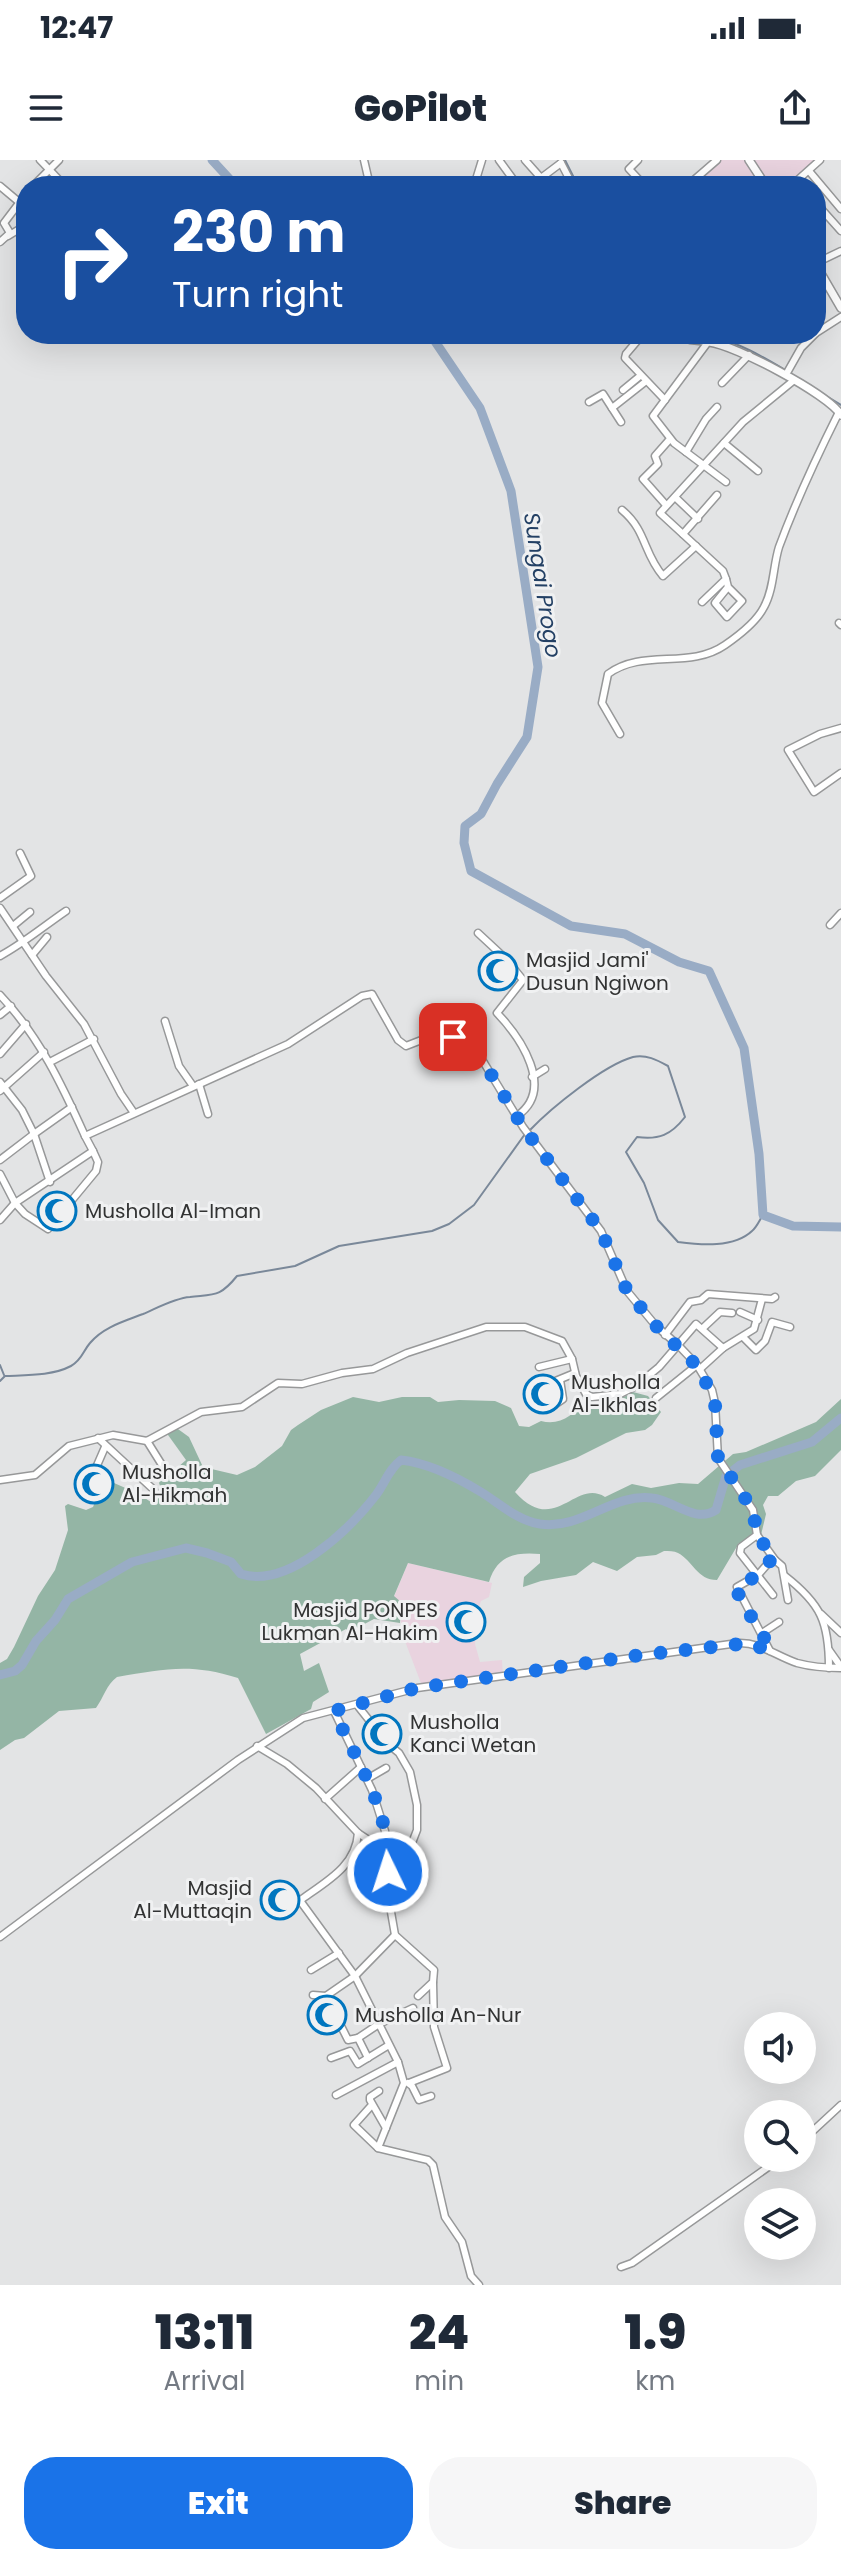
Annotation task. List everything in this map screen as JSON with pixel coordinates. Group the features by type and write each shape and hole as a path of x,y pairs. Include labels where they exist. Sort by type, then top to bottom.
{"main road":[{"path":"826,282 841,308"},
{"path":"721,344 749,355 833,405 840,413"}],"street":[{"path":"40,160 56,176"},
{"path":"42,176 59,160"},
{"path":"525,160 539,176"},
{"path":"636,176 629,169 638,160"},
{"path":"699,176 717,160"},
{"path":"804,176 820,160"},
{"path":"543,176 560,162"},
{"path":"809,171 813,176"},
{"path":"0,186 16,199"},
{"path":"826,191 841,209"},
{"path":"8,236 10,233 2,223 16,206"},
{"path":"826,214 841,231"},
{"path":"0,242 16,231"},
{"path":"635,344 625,356 665,400"},
{"path":"707,344 655,411 653,418 670,439 726,482"},
{"path":"788,371 805,344"},
{"path":"722,383 749,355"},
{"path":"623,390 643,379"},
{"path":"612,408 643,379"},
{"path":"728,587 715,603 727,617 742,602 728,587 723,571 660,515 750,416 793,381"},
{"path":"589,402 603,394 621,422"},
{"path":"686,452 717,407"},
{"path":"620,734 602,703 608,674 619,666 656,658 685,660 705,655 724,645 765,607 778,550 840,413"},
{"path":"666,505 643,479 658,464 655,456 670,439"},
{"path":"724,443 758,471"},
{"path":"683,534 717,495"},
{"path":"675,497 698,519"},
{"path":"622,510 637,524 653,563 663,576 696,546"},
{"path":"702,602 726,579"},
{"path":"841,728 820,734 788,750 814,792 841,773"},
{"path":"0,898 31,876 20,853"},
{"path":"0,908 94,1039 121,1094 134,1113"},
{"path":"0,956 66,911"},
{"path":"13,926 30,912"},
{"path":"830,925 841,913"},
{"path":"478,933 523,980 497,1014 521,1041 532,1065 530,1100 525,1110 517,1116"},
{"path":"32,955 47,937"},
{"path":"85,1136 288,1044 315,1029 355,999 372,994 398,1040 406,1046 424,1039 453,1037 467,1041 475,1048 523,1127 601,1231 627,1291 665,1335 699,1367 714,1397 717,1451 723,1467 753,1510 757,1535 782,1566 788,1600"},
{"path":"0,995 26,1024 50,1062 98,1162 96,1171 48,1229 25,1214 15,1203 0,1174"},
{"path":"0,1015 11,1006"},
{"path":"165,1021 179,1066 196,1085 208,1114"},
{"path":"0,1054 26,1024"},
{"path":"50,1062 94,1039"},
{"path":"44,1052 1,1087 22,1110 34,1134 50,1182"},
{"path":"532,1077 545,1069"},
{"path":"0,1160 72,1107"},
{"path":"0,1220 15,1203 93,1151"},
{"path":"665,1335 690,1302 701,1300 708,1294 762,1299 775,1297"},
{"path":"656,1398 754,1329 762,1299"},
{"path":"703,1328 720,1312 736,1312 758,1320"},
{"path":"743,1337 756,1350 765,1341 772,1322 790,1327"},
{"path":"0,1480 35,1475 65,1448 120,1435 147,1441 201,1412 242,1407 278,1383 302,1384 342,1373 373,1369 407,1353 486,1327 509,1325 546,1334 566,1345 575,1373 586,1394 592,1397 620,1394 645,1380 693,1324 703,1328 723,1348"},
{"path":"539,1367 572,1359"},
{"path":"541,1387 575,1373"},
{"path":"550,1408 563,1399 560,1380"},
{"path":"98,1438 154,1490"},
{"path":"147,1441 167,1473"},
{"path":"105,1447 95,1470 105,1484"},
{"path":"757,1535 740,1551 773,1595"},
{"path":"770,1651 736,1588 775,1560"},
{"path":"785,1576 812,1598 821,1614 841,1633"},
{"path":"821,1614 829,1668"},
{"path":"762,1633 779,1622"},
{"path":"0,1937 257,1746 303,1718 417,1688 654,1653 749,1643 796,1663 841,1668"},
{"path":"827,1647 841,1668"},
{"path":"357,1705 404,1760 410,1772 417,1805 417,1830 405,1861 404,1879 412,1896"},
{"path":"334,1711 367,1779 385,1831 395,1935 433,1969 434,2027 447,2068 406,2083 378,2148"},
{"path":"257,1746 287,1764 358,1833 385,1851"},
{"path":"325,1799 361,1767"},
{"path":"367,1779 386,1768"},
{"path":"358,1833 357,1848 346,1866 301,1900 355,1976 406,2083 419,2100 431,2096"},
{"path":"390,1885 404,1879"},
{"path":"313,1995 326,1996 355,1976 395,1935"},
{"path":"311,1970 339,1953"},
{"path":"418,1996 433,1982"},
{"path":"326,1996 348,2040 358,2038 413,2008"},
{"path":"358,2038 368,2058"},
{"path":"331,2058 350,2051 356,2063 389,2045"},
{"path":"336,2095 398,2062"},
{"path":"379,2091 370,2097 371,2106 386,2128"},
{"path":"816,2128 841,2105"},
{"path":"371,2106 354,2125 378,2148 428,2160 433,2165 445,2217 462,2242 471,2276 479,2285"},
{"path":"621,2267 632,2263 761,2172"}],"shaded area":[{"path":"721,160 820,160 802,176 704,176"},
{"path":"408,1563 492,1583 489,1597 481,1601 477,1613 475,1644 480,1662 502,1660 503,1677 424,1691 403,1636 401,1603 394,1597"}],"green space":[{"path":"633,1392 648,1396 661,1412 652,1425 530,1474 515,1492 529,1504 542,1509 594,1493 605,1497 632,1484 651,1488 679,1483 698,1484 733,1454 746,1452 816,1422 841,1399 841,1450 815,1476 796,1481 778,1496 768,1496 763,1505 766,1514 761,1535 748,1545 739,1543 717,1580 700,1574 683,1556 670,1551 637,1557 617,1571 593,1562 576,1575 523,1587 524,1577 540,1563 540,1554 508,1557 497,1566 489,1582 408,1563 394,1596 401,1602 400,1623 374,1619 349,1632 346,1629 300,1654 304,1671 319,1663 329,1692 313,1702 311,1709 266,1734 238,1678 206,1670 178,1669 117,1677 96,1708 59,1711 24,1738 0,1750 0,1663 7,1659 38,1596 55,1570 68,1530 65,1506 68,1504 86,1510 93,1507 101,1487 105,1489 114,1483 154,1504 162,1491 159,1483 163,1475 169,1475 186,1460 163,1428 171,1424 189,1437 203,1467 237,1475 255,1467 282,1446 291,1430 298,1425 321,1410 353,1397 379,1402 402,1397 430,1397 438,1402 495,1401 511,1408 519,1426 529,1427 541,1421 554,1422 566,1418 585,1400 610,1401"}],"waterway":[{"name":"Sungai Progo","path":"212,160 227,176"},
{"path":"565,160 573,176"},
{"name":"Sungai Progo","path":"437,344 480,408 511,491 538,667 527,737 481,814 465,826 464,843 471,871 571,926 625,934 679,962 709,971 744,1048 759,1154 763,1215 793,1226 841,1227"},
{"path":"735,344 787,371"},
{"path":"823,394 841,405"},
{"path":"530,1130 564,1099 608,1069 633,1057 651,1058 668,1066 685,1117 664,1135 637,1137 626,1152 644,1183 658,1220 678,1242 717,1244 745,1236 763,1215"},
{"path":"0,1381 5,1376 48,1373 71,1366 95,1337 108,1329 178,1299 216,1293 226,1288 237,1276 295,1266 339,1246 432,1231 449,1224 474,1205 525,1134"},
{"path":"0,1365 4,1375"},
{"path":"0,1675 15,1671 22,1665 68,1599 132,1562 186,1548 231,1562 241,1574 259,1576 278,1573 297,1565 350,1524 401,1460 422,1464 453,1477 516,1515 540,1524 570,1522 637,1498 652,1498 692,1513 708,1514 716,1510 726,1476 740,1465 812,1442 841,1418"}],"place":[{"name":"Masjid Jami' Dusun Ngiwon","path":"498,971"},
{"name":"Musholla Al-Iman","path":"57,1211"},
{"name":"Musholla Al-Ikhlas","path":"543,1394"},
{"name":"Musholla Al-Hikmah","path":"94,1484"},
{"name":"Masjid PONPES Lukman Al-Hakim","path":"466,1622"},
{"name":"Musholla Kanci Wetan","path":"382,1734"},
{"name":"Masjid Al-Muttaqin","path":"280,1900"},
{"name":"Musholla An-Nur","path":"327,2015"}],"route":[{"path":"388,1872 382,1819 372,1790 334,1711 417,1688 641,1655 738,1643 749,1643 770,1651 736,1588 775,1560 757,1535 753,1510 718,1458 712,1390 697,1365 656,1326 627,1291 601,1231 523,1127 475,1048 467,1041 453,1037"}]}
